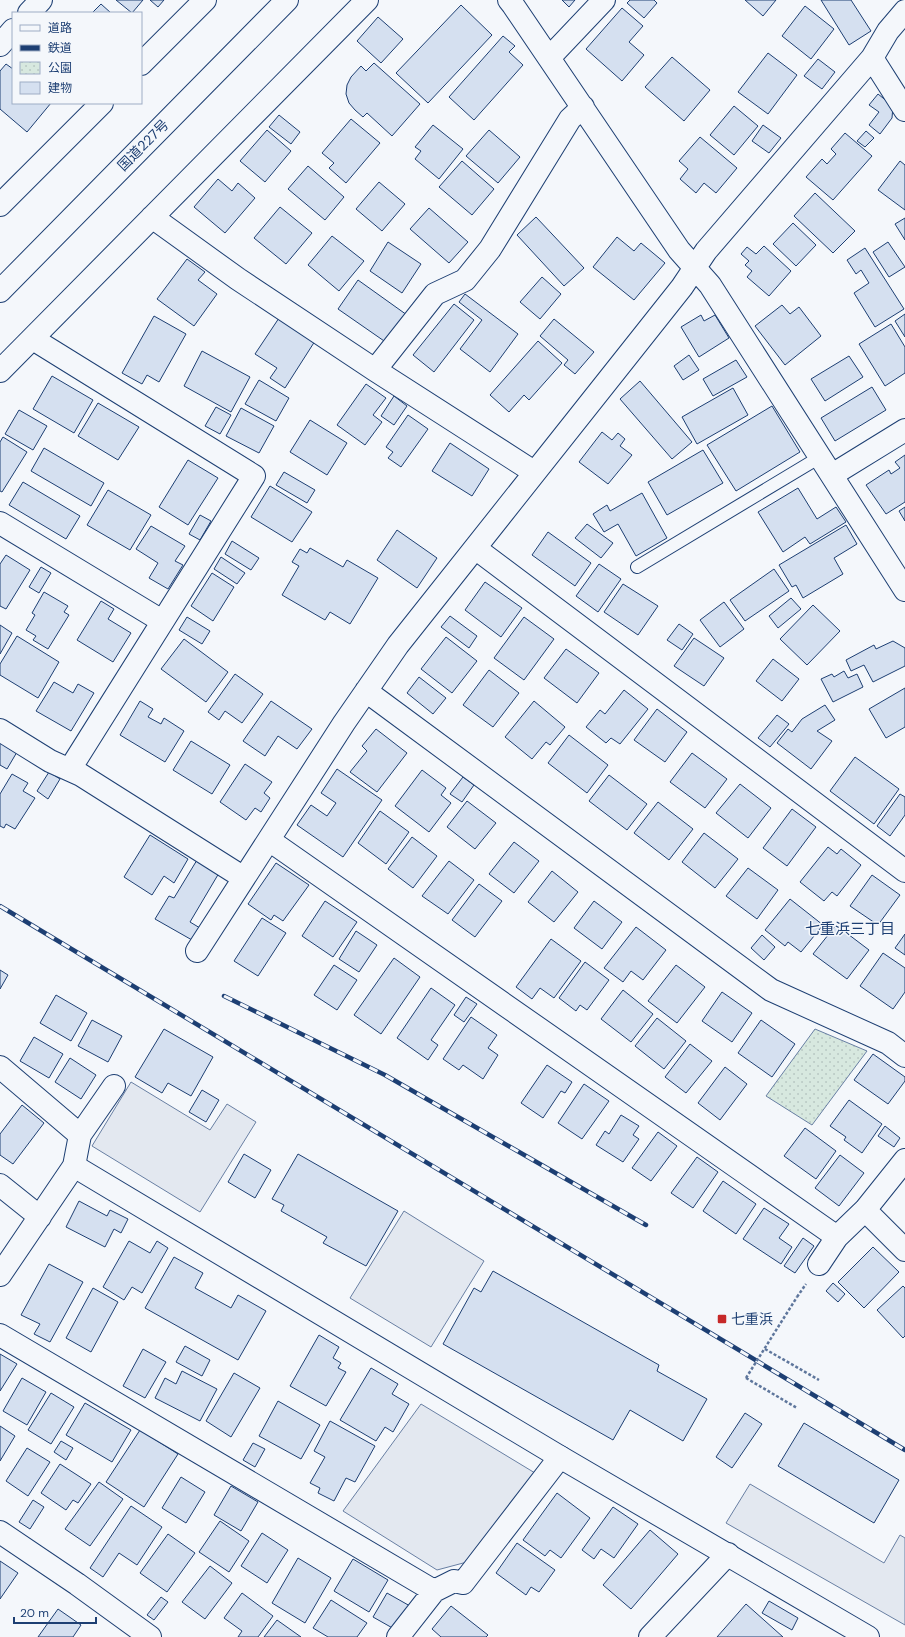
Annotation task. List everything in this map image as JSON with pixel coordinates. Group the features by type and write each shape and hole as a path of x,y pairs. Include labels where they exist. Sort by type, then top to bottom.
{"main road":[{"path":"30,12 41,0"},
{"path":"142,63 205,0"},
{"name":"国道227号","path":"0,291 286,0"},
{"path":"0,371 367,0"},
{"path":"509,0 550,58 679,250 710,284 905,590"},
{"path":"550,58 604,0"},
{"path":"197,951 366,691 398,645 682,287 706,251 872,58 888,31 905,11"},
{"path":"0,44 12,31"},
{"path":"872,58 905,110"},
{"path":"5,192 101,104"},
{"path":"375,370 435,294 465,280 490,249 570,119 583,107"},
{"path":"152,217 238,279 375,370 534,472"},
{"path":"33,339 254,476 70,769"},
{"path":"832,475 905,430"},
{"path":"0,523 162,621"},
{"path":"475,548 905,871"},
{"path":"366,691 771,990 888,1043 905,1056"},
{"path":"0,730 50,761 70,769 244,878"},
{"path":"269,840 837,1237"},
{"path":"0,1067 80,1135"},
{"path":"0,1276 74,1166 80,1135 114,1086"},
{"path":"819,1264 837,1237 865,1210 905,1160"},
{"path":"74,1166 560,1457 868,1637"},
{"path":"0,1185 40,1217"},
{"path":"865,1210 905,1250"},
{"path":"0,1335 434,1591"},
{"path":"398,1637 434,1591 454,1581 463,1583 560,1457"},
{"path":"0,1532 150,1637"},
{"path":"650,1637 728,1554"}],"lane":[{"path":"637,567 820,457"}],"path":[{"path":"797,1297 746,1378 797,1408"},
{"path":"765,1348 818,1380"}],"green space":[{"path":"815,1029 867,1051 812,1125 766,1096"}],"shaded area":[{"path":"131,1082 210,1130 227,1104 256,1122 200,1212 92,1146"},
{"path":"404,1211 484,1261 431,1347 350,1298"},
{"path":"421,1404 535,1473 467,1562 437,1570 343,1511"},
{"path":"750,1484 884,1563 900,1535 905,1538 905,1625 726,1523"}],"building":[{"path":"116,0 143,0 133,12 131,12"},
{"path":"150,0 164,0 158,7"},
{"path":"562,0 575,0 569,7"},
{"path":"630,0 654,0 657,3 644,18 627,3"},
{"path":"745,0 776,0 763,16"},
{"path":"821,0 851,0 871,31 849,45"},
{"path":"101,4 110,12 93,12"},
{"path":"461,5 492,35 428,103 396,73"},
{"path":"805,6 834,29 811,59 782,36"},
{"path":"622,8 643,26 629,42 644,55 622,81 586,49"},
{"path":"378,17 403,39 381,63 357,41"},
{"path":"503,36 515,46 509,52 523,65 474,120 449,97"},
{"path":"768,53 797,75 768,114 738,92"},
{"path":"672,57 710,90 684,121 645,87"},
{"path":"818,59 835,72 822,89 804,76"},
{"path":"374,63 420,104 392,136 367,113 363,117 355,110 349,103 346,94 347,85 351,77 361,66 366,71"},
{"path":"6,64 12,68 12,104 50,104 27,132 0,109 0,71"},
{"path":"878,94 893,106 892,118 880,134 869,125 879,112 869,105"},
{"path":"734,106 758,126 734,155 710,135"},
{"path":"279,115 300,132 291,144 269,127"},
{"path":"351,119 380,143 346,183 329,168 334,163 322,153"},
{"path":"433,125 463,149 439,179 415,159 421,151 415,147"},
{"path":"763,125 781,138 769,153 752,141"},
{"path":"267,130 291,151 265,182 240,161"},
{"path":"489,130 520,157 498,183 466,156"},
{"path":"866,131 874,138 865,147 857,141"},
{"path":"845,133 872,156 833,200 806,177 822,159 827,164 836,154 831,149"},
{"path":"700,137 737,168 716,193 704,183 696,193 680,179 688,169 679,161"},
{"path":"462,161 494,189 472,215 439,187"},
{"path":"900,161 905,165 905,210 878,190"},
{"path":"308,166 344,197 325,220 288,189"},
{"path":"218,179 232,191 238,183 255,198 225,233 194,207"},
{"path":"379,182 405,204 382,231 356,209"},
{"path":"815,193 855,231 833,253 794,216"},
{"path":"280,207 312,233 286,264 254,238"},
{"path":"429,208 468,242 449,263 410,229"},
{"path":"536,217 584,268 564,286 517,235"},
{"path":"905,218 905,240 895,224"},
{"path":"793,223 816,245 796,266 773,244"},
{"path":"332,236 364,261 339,291 308,265"},
{"path":"617,237 634,251 641,243 665,263 634,300 593,267"},
{"path":"388,242 421,264 402,293 370,271"},
{"path":"888,242 905,267 889,277 873,252"},
{"path":"764,246 791,271 769,296 747,277 752,271 745,265 749,261 741,254 747,247 756,254"},
{"path":"865,248 904,309 875,327 854,293 869,283 861,270 856,274 847,260"},
{"path":"187,259 205,272 198,280 217,294 194,326 157,299"},
{"path":"542,277 561,294 540,319 520,302"},
{"path":"358,280 407,315 387,343 338,309"},
{"path":"465,294 518,334 490,372 460,349 482,320 459,302"},
{"path":"454,304 474,320 434,372 413,355"},
{"path":"782,305 790,314 799,307 821,336 785,365 755,326"},
{"path":"905,314 905,337 895,321"},
{"path":"701,315 704,321 715,315 729,338 699,357 681,327"},
{"path":"154,316 186,334 159,382 147,375 142,384 122,373"},
{"path":"279,318 315,341 285,388 270,378 277,368 255,354"},
{"path":"554,319 594,352 575,374 564,365 568,360 540,336"},
{"path":"891,324 905,347 905,373 885,386 859,344"},
{"path":"538,341 562,363 529,400 524,395 509,412 490,395"},
{"path":"202,351 250,377 231,412 184,386"},
{"path":"689,355 699,370 683,380 674,366"},
{"path":"849,356 863,377 825,401 811,379"},
{"path":"736,360 747,377 713,396 703,379"},
{"path":"52,376 93,400 74,433 33,409"},
{"path":"259,380 289,398 276,421 245,404"},
{"path":"640,381 692,442 672,459 620,399"},
{"path":"366,384 386,398 373,415 382,422 365,445 337,425"},
{"path":"872,387 886,410 835,441 821,418"},
{"path":"733,388 748,415 697,444 682,417"},
{"path":"394,396 407,406 394,425 381,416"},
{"path":"98,403 139,427 118,460 78,436"},
{"path":"772,406 800,452 736,491 707,445"},
{"path":"216,407 231,415 220,434 205,426"},
{"path":"241,408 274,426 259,453 226,436"},
{"path":"19,410 47,426 33,450 5,434"},
{"path":"408,415 428,429 401,467 388,458 393,452 386,447"},
{"path":"310,420 347,443 327,475 290,452"},
{"path":"602,432 612,440 618,433 625,439 620,446 632,455 608,484 579,462"},
{"path":"3,437 27,452 2,492 0,491 0,442"},
{"path":"450,443 489,469 472,496 432,471"},
{"path":"44,448 104,483 91,506 31,471"},
{"path":"703,450 723,483 667,515 648,482"},
{"path":"905,455 905,502 886,514 866,485 889,470 891,474 900,468 895,462"},
{"path":"188,460 218,478 188,525 159,507"},
{"path":"284,472 315,490 307,503 276,485"},
{"path":"23,482 80,516 66,539 9,505"},
{"path":"270,486 312,512 292,542 251,517"},
{"path":"798,488 817,519 836,507 846,522 810,544 805,537 783,552 758,512"},
{"path":"108,490 151,515 130,550 87,525"},
{"path":"642,493 667,538 636,556 618,524 604,532 593,514 607,505 610,511"},
{"path":"905,507 905,521 899,511"},
{"path":"200,515 211,521 200,540 189,534"},
{"path":"587,524 613,543 601,558 575,538"},
{"path":"846,525 857,544 834,558 843,574 803,598 796,585 792,587 779,565"},
{"path":"151,526 185,546 175,561 183,565 168,589 149,578 158,563 136,549"},
{"path":"397,530 437,558 417,588 377,560"},
{"path":"548,532 591,563 575,586 532,555"},
{"path":"232,541 259,558 251,570 225,554"},
{"path":"310,548 343,567 347,560 378,578 350,624 330,612 325,620 282,595 299,566 292,562 300,549 307,553"},
{"path":"6,555 30,570 6,609 0,606 0,564"},
{"path":"221,557 245,573 237,584 214,569"},
{"path":"599,564 621,579 598,612 576,596"},
{"path":"41,567 51,573 39,593 29,587"},
{"path":"774,569 789,591 745,621 730,600"},
{"path":"212,573 234,587 213,621 191,606"},
{"path":"485,582 522,608 501,637 465,610"},
{"path":"623,584 658,606 638,635 604,612"},
{"path":"44,592 68,606 64,612 69,615 48,649 33,640 36,636 26,630 35,615 32,613"},
{"path":"791,598 801,609 778,628 769,616"},
{"path":"101,601 114,609 108,619 131,633 113,662 77,640"},
{"path":"724,602 744,629 720,647 700,620"},
{"path":"813,605 840,631 807,665 780,639"},
{"path":"450,616 477,636 469,648 441,627"},
{"path":"187,617 210,631 202,644 179,630"},
{"path":"524,617 554,639 524,680 494,658"},
{"path":"679,624 693,634 682,650 667,640"},
{"path":"0,625 12,633 0,654"},
{"path":"17,636 59,662 38,698 0,675 0,664"},
{"path":"446,637 477,661 452,693 421,669"},
{"path":"694,638 724,658 704,686 674,666"},
{"path":"184,639 228,672 206,702 161,669"},
{"path":"893,641 905,648 905,666 873,682 864,665 851,671 846,660 874,645 876,649"},
{"path":"566,649 599,673 577,703 544,678"},
{"path":"773,659 799,679 782,701 756,681"},
{"path":"489,670 519,693 493,727 463,705"},
{"path":"844,671 848,678 857,674 863,687 833,702 821,679 832,674 834,677"},
{"path":"235,674 263,694 242,723 225,711 219,720 208,712"},
{"path":"419,677 446,698 433,714 407,693"},
{"path":"54,682 73,693 78,684 94,693 71,731 36,711"},
{"path":"905,688 905,727 886,738 869,709"},
{"path":"624,690 648,709 620,744 611,738 606,743 586,727 600,710 605,714"},
{"path":"140,701 153,709 148,717 161,724 164,718 184,731 165,762 120,735"},
{"path":"271,701 312,729 297,749 278,736 265,756 243,741"},
{"path":"534,701 565,727 550,745 546,742 532,759 505,737"},
{"path":"825,705 835,720 817,731 832,741 811,769 777,743 788,729 792,732 802,719"},
{"path":"657,709 687,732 665,762 634,740"},
{"path":"777,715 789,724 770,747 758,738"},
{"path":"376,729 407,753 377,792 350,772 367,751 362,746"},
{"path":"569,735 608,765 587,793 548,763"},
{"path":"191,741 230,765 212,794 173,770"},
{"path":"0,742 17,752 7,769 0,765"},
{"path":"692,753 727,779 705,808 670,782"},
{"path":"855,757 899,789 874,824 830,791"},
{"path":"245,764 272,782 264,793 270,798 261,812 255,808 246,820 220,802"},
{"path":"337,769 382,800 343,857 297,825 311,805 327,816 336,803 321,793"},
{"path":"422,770 446,788 441,795 451,803 429,832 395,806"},
{"path":"49,772 60,779 48,799 37,791"},
{"path":"12,774 28,783 23,791 35,798 15,829 6,824 4,828 0,826 0,794"},
{"path":"609,775 647,804 627,830 589,801"},
{"path":"463,777 474,785 462,802 450,794"},
{"path":"740,784 771,808 748,838 716,813"},
{"path":"900,794 905,797 905,815 890,836 877,826"},
{"path":"467,801 496,823 475,849 447,827"},
{"path":"658,802 693,829 669,860 634,833"},
{"path":"792,809 816,827 787,866 763,848"},
{"path":"380,811 409,832 386,864 358,843"},
{"path":"704,833 738,859 715,888 682,862"},
{"path":"150,835 188,859 174,883 164,876 152,895 124,877"},
{"path":"412,837 437,856 413,888 388,869"},
{"path":"514,842 539,861 514,893 489,874"},
{"path":"828,847 837,854 841,849 861,865 837,896 832,892 824,901 800,882"},
{"path":"197,860 219,873 190,922 200,928 192,940 155,919 169,896 174,898"},
{"path":"449,861 474,880 448,914 422,896"},
{"path":"276,863 309,885 283,921 274,915 271,920 248,904"},
{"path":"748,868 778,890 757,919 726,896"},
{"path":"552,871 578,892 554,922 528,902"},
{"path":"872,875 900,895 878,925 850,906"},
{"path":"479,884 502,901 475,937 452,920"},
{"path":"790,899 823,925 801,952 788,942 785,946 765,930"},
{"path":"325,901 357,922 333,957 302,936"},
{"path":"594,901 622,922 602,949 574,928"},
{"path":"262,918 286,933 258,976 234,961"},
{"path":"836,925 869,950 847,979 813,954"},
{"path":"636,927 666,950 643,980 631,971 623,982 604,968"},
{"path":"356,931 377,945 359,972 339,959"},
{"path":"905,934 905,955 895,948"},
{"path":"762,935 775,947 764,960 751,948"},
{"path":"551,939 581,961 554,998 540,988 532,999 516,987"},
{"path":"883,953 905,968 905,992 893,1009 860,986"},
{"path":"394,958 420,977 381,1034 354,1015"},
{"path":"585,962 609,980 587,1010 580,1005 576,1011 559,998"},
{"path":"334,965 357,980 337,1010 314,995"},
{"path":"676,965 705,987 677,1023 648,1001"},
{"path":"0,970 8,975 0,989"},
{"path":"431,988 455,1005 431,1040 438,1045 428,1060 397,1038"},
{"path":"623,990 653,1014 631,1042 601,1019"},
{"path":"722,992 752,1013 732,1042 702,1021"},
{"path":"56,995 87,1013 71,1041 40,1023"},
{"path":"466,997 477,1004 464,1022 454,1015"},
{"path":"471,1017 497,1035 488,1048 498,1055 483,1079 463,1065 459,1070 443,1059"},
{"path":"657,1018 686,1041 664,1069 635,1046"},
{"path":"92,1020 122,1036 108,1062 78,1046"},
{"path":"761,1020 795,1044 772,1077 738,1053"},
{"path":"164,1029 213,1057 191,1096 168,1083 162,1093 135,1077"},
{"path":"34,1037 63,1054 49,1078 20,1061"},
{"path":"690,1044 712,1061 686,1093 665,1077"},
{"path":"873,1054 905,1077 905,1081 888,1104 854,1080"},
{"path":"70,1058 96,1075 81,1099 55,1082"},
{"path":"547,1065 572,1082 565,1093 561,1091 543,1118 521,1103"},
{"path":"725,1067 747,1084 720,1120 698,1103"},
{"path":"584,1084 609,1101 582,1139 558,1123"},
{"path":"202,1090 219,1100 206,1122 189,1112"},
{"path":"849,1100 882,1124 862,1153 844,1140 846,1137 830,1126"},
{"path":"22,1105 44,1123 13,1164 0,1155 0,1134"},
{"path":"621,1115 639,1126 633,1135 639,1139 623,1162 596,1145 605,1131 609,1134"},
{"path":"885,1126 900,1138 894,1147 878,1136"},
{"path":"805,1128 836,1151 816,1179 784,1156"},
{"path":"658,1132 677,1146 651,1181 632,1168"},
{"path":"244,1154 271,1170 255,1198 228,1182"},
{"path":"298,1154 398,1211 366,1266 323,1243 327,1237 281,1211 284,1205 272,1199"},
{"path":"840,1155 864,1173 839,1206 815,1188"},
{"path":"697,1157 718,1172 693,1208 671,1193"},
{"path":"723,1181 756,1204 736,1234 703,1211"},
{"path":"79,1201 107,1216 110,1210 128,1219 121,1233 114,1229 105,1247 66,1227"},
{"path":"764,1208 789,1224 779,1238 792,1247 781,1264 743,1239"},
{"path":"803,1238 814,1246 795,1273 784,1266"},
{"path":"129,1241 150,1253 157,1241 168,1248 142,1293 132,1287 124,1300 103,1287"},
{"path":"873,1247 899,1272 864,1308 838,1282"},
{"path":"174,1257 203,1273 195,1288 231,1308 238,1295 266,1311 238,1360 145,1308"},
{"path":"49,1264 83,1282 50,1342 34,1334 40,1324 21,1315"},
{"path":"493,1271 659,1365 657,1371 707,1399 683,1441 630,1410 613,1440 443,1344 474,1288 481,1292"},
{"path":"833,1283 845,1294 838,1302 826,1291"},
{"path":"903,1286 905,1288 905,1336 903,1338 877,1310"},
{"path":"93,1288 118,1302 91,1352 66,1338"},
{"path":"319,1335 339,1347 333,1358 341,1363 338,1368 346,1372 326,1406 290,1386"},
{"path":"185,1346 210,1360 202,1376 176,1362"},
{"path":"143,1349 166,1362 145,1398 123,1386"},
{"path":"0,1354 17,1364 0,1391"},
{"path":"371,1368 398,1384 392,1394 409,1404 393,1432 385,1427 376,1441 340,1420"},
{"path":"182,1371 217,1389 200,1421 155,1398 165,1378 176,1384"},
{"path":"234,1373 260,1388 231,1437 206,1421"},
{"path":"22,1378 46,1392 27,1425 3,1411"},
{"path":"51,1393 74,1407 51,1444 28,1430"},
{"path":"278,1401 320,1425 301,1459 259,1436"},
{"path":"85,1403 131,1430 112,1462 66,1435"},
{"path":"745,1413 762,1424 732,1468 716,1457"},
{"path":"330,1421 375,1446 355,1482 346,1478 334,1501 318,1493 320,1488 310,1483 325,1457 314,1451"},
{"path":"804,1423 899,1480 874,1523 778,1466"},
{"path":"0,1426 15,1436 0,1461"},
{"path":"140,1430 178,1454 144,1507 106,1482"},
{"path":"61,1441 73,1448 66,1460 54,1452"},
{"path":"253,1443 265,1449 255,1467 243,1460"},
{"path":"27,1448 50,1462 28,1496 6,1481"},
{"path":"60,1464 91,1484 78,1503 73,1500 66,1510 41,1493"},
{"path":"181,1477 205,1492 186,1523 162,1508"},
{"path":"99,1482 123,1499 90,1546 65,1529"},
{"path":"231,1486 258,1502 241,1531 214,1515"},
{"path":"557,1493 590,1518 561,1558 550,1550 545,1556 523,1540"},
{"path":"33,1500 44,1507 30,1529 19,1522"},
{"path":"131,1506 162,1527 137,1565 119,1553 103,1577 90,1568"},
{"path":"613,1507 638,1524 614,1558 601,1549 594,1559 582,1550"},
{"path":"220,1521 249,1541 229,1572 199,1552"},
{"path":"650,1530 678,1554 631,1609 603,1585"},
{"path":"262,1533 288,1550 267,1583 241,1566"},
{"path":"168,1534 195,1553 167,1592 140,1573"},
{"path":"517,1543 555,1570 539,1592 531,1587 526,1595 496,1573"},
{"path":"298,1558 331,1578 305,1623 272,1603"},
{"path":"353,1559 388,1580 369,1612 334,1591"},
{"path":"0,1561 18,1573 0,1599"},
{"path":"210,1566 232,1583 205,1619 182,1602"},
{"path":"242,1593 273,1616 258,1637 238,1637 242,1631 224,1618"},
{"path":"387,1593 410,1606 396,1630 373,1617"},
{"path":"161,1597 168,1602 154,1620 147,1615"},
{"path":"331,1600 367,1623 357,1637 328,1637 313,1628"},
{"path":"769,1601 798,1618 792,1630 762,1613"},
{"path":"746,1604 783,1637 717,1637"},
{"path":"451,1606 488,1635 486,1637 441,1637 432,1629"},
{"path":"58,1609 81,1625 73,1637 38,1637"},
{"path":"277,1620 301,1637 264,1637"}],"railway":[{"path":"0,906 905,1450"},
{"path":"224,996 385,1075 646,1225"}],"place":[{"name":"七重浜","path":"722,1319"}],"district":[{"name":"七重浜三丁目","path":"850,929"}]}
